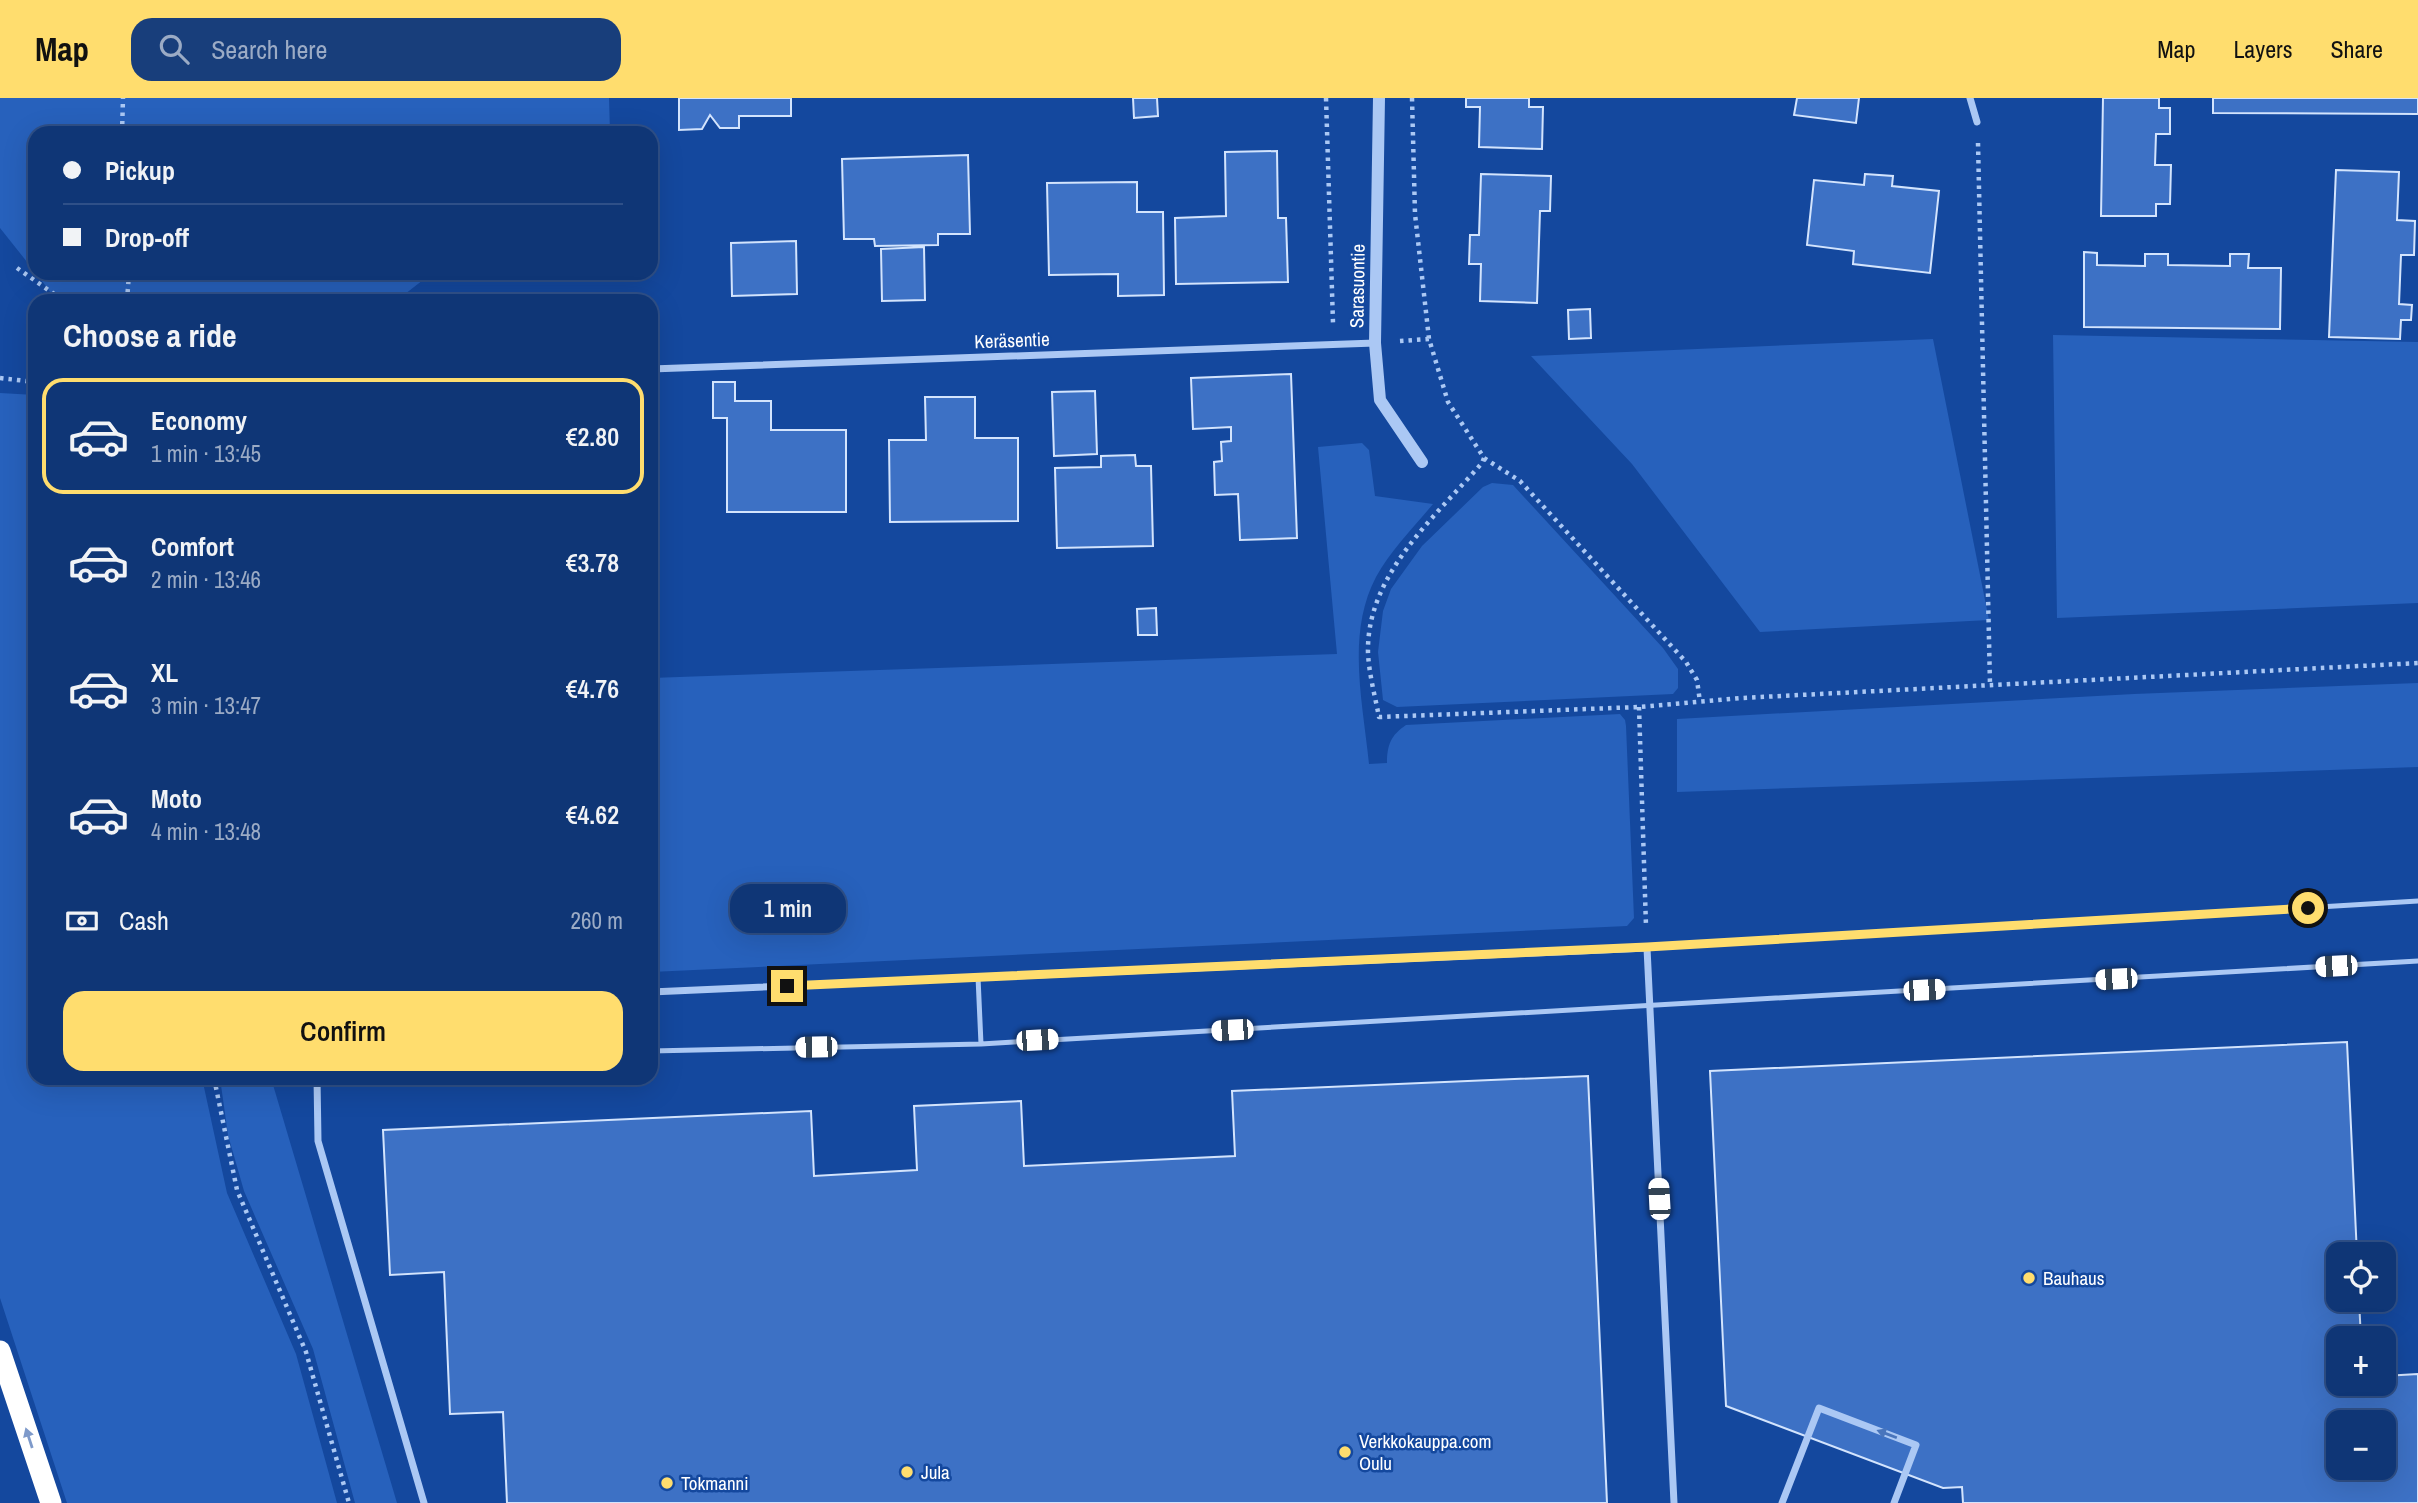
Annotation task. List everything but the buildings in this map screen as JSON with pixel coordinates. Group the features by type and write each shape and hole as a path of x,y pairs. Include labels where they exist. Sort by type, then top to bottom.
{"highway":[{"path":"0,1351 51,1503"}],"street":[{"name":"Sarasuontie","path":"1379,98 1375,343 1380,400 1422,462"},
{"path":"1970,98 1977,122"},
{"name":"Keräsentie","path":"658,369 1375,343"},
{"path":"658,992 1647,947 1674,1503"},
{"path":"317,1085 318,1142 424,1503"},
{"path":"1782,1503 1819,1408 1916,1445 1894,1503"}],"lane":[{"path":"1647,947 2418,901"},
{"path":"658,1051 981,1044 2418,961"},
{"path":"978,977 981,1044"}],"path":[{"path":"122,126 123,98"},
{"path":"1326,98 1334,345"},
{"path":"1412,98 1415,214 1429,339 1448,402 1484,458 1520,481 1686,662 1697,680 1700,702"},
{"path":"1977,122 1990,685"},
{"path":"17,268 28,276"},
{"path":"34,280 54,294"},
{"path":"1375,343 1429,339"},
{"path":"0,378 28,381"},
{"path":"1484,458 1414,541 1383,583 1373,610 1368,652 1379,717 1639,707 1990,685 2418,663"},
{"path":"1639,707 1647,947"},
{"path":"215,1085 237,1190 306,1352 349,1503"}],"shaded area":[{"path":"0,98 609,98 610,126 28,126 28,263 0,228"},
{"path":"41,280 423,280 405,294 52,294"},
{"path":"2053,335 2418,342 2418,603 2057,618"},
{"path":"1933,339 1989,620 1760,632 1632,464 1531,356"},
{"path":"0,393 28,395 28,1085 204,1085 227,1193 296,1354 337,1503 67,1503 0,1298"},
{"path":"1362,443 1369,450 1375,496 1433,504 1388,558 1376,577 1361,622 1359,669 1369,764 1387,763 1391,741 1406,725 1620,714 1626,726 1634,918 1627,926 658,972 658,678 1337,654 1318,447"},
{"path":"1492,483 1513,485 1663,648 1678,669 1678,688 1673,694 1397,707 1383,700 1378,652 1383,611 1391,589 1422,546 1483,487"},
{"path":"2418,683 2418,767 1677,792 1677,719 2134,694"},
{"path":"221,1085 273,1085 397,1503 355,1503 313,1349 244,1191 228,1135"}],"place":[{"name":"Bauhaus","path":"2029,1278"},
{"name":"Verkkokauppa.com Oulu","path":"1345,1452"},
{"name":"Jula","path":"907,1472"},
{"name":"Tokmanni","path":"667,1483"}],"route":[{"path":"787,986 1647,947 2308,908"}]}
